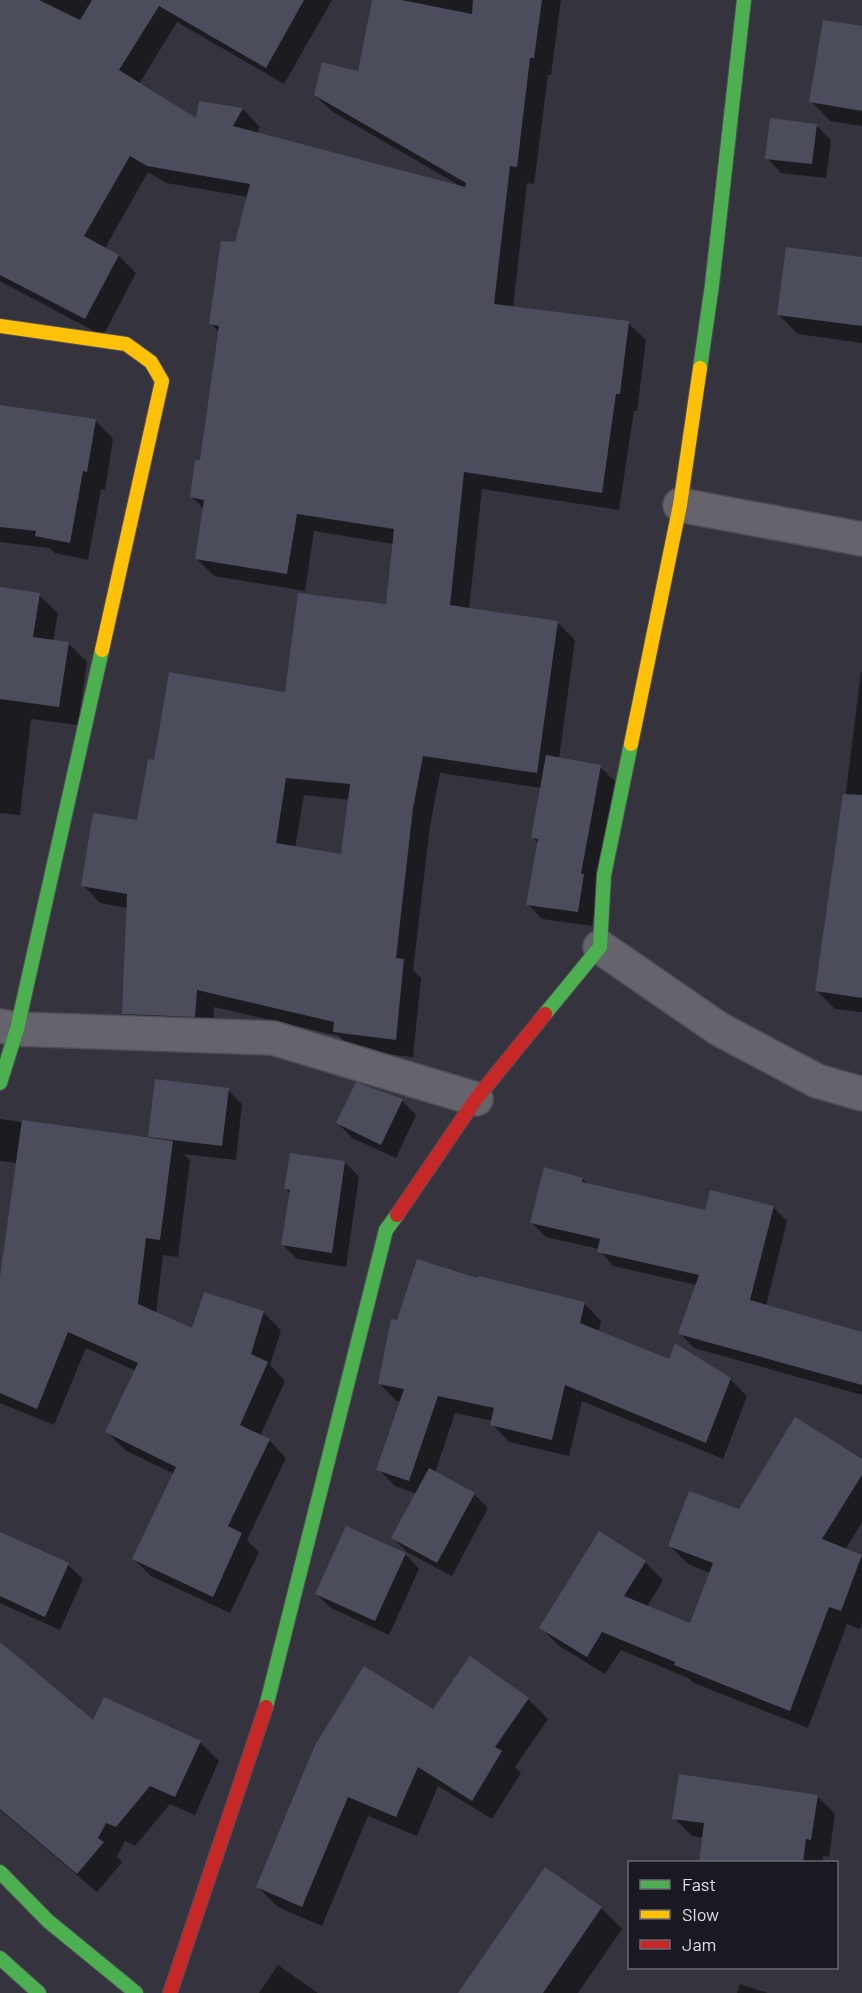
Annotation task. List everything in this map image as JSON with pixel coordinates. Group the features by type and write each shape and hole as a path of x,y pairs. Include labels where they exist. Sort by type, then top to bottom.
{"street":[{"path":"170,1993 274,1682 325,1464 386,1230 476,1099 600,947 604,875 680,505 712,285 744,0"},
{"path":"0,326 126,344 151,362 162,381 9,1028 0,1083"},
{"path":"680,505 862,539"},
{"path":"600,947 719,1029 817,1081 862,1094"},
{"path":"9,1028 273,1038 476,1099"},
{"path":"0,1872 48,1920 136,1993"},
{"path":"0,1958 39,1993"}],"building":[{"path":"0,0 39,0 80,20 92,0 304,0 266,68 159,6 119,70 196,118 199,101 243,108 233,126 465,187 466,183 314,95 322,62 358,71 372,0 402,0 472,14 473,0 542,0 534,58 530,58 517,167 510,166 494,304 629,321 620,394 616,394 602,493 464,472 450,605 558,621 537,773 423,756 413,808 396,958 404,959 396,1040 333,1032 334,1022 197,990 195,1017 122,1014 127,894 81,886 93,813 137,820 148,759 154,760 169,672 285,692 298,593 386,604 394,529 297,514 287,574 195,559 204,500 190,497 195,460 200,460 219,326 209,324 221,241 235,242 250,184 147,166 130,156 84,236 119,255 85,319 0,275","holes":["286,778 350,784 341,854 276,843"]},
{"path":"823,20 862,26 862,111 809,102"},
{"path":"770,118 817,124 812,164 765,159"},
{"path":"786,247 862,257 862,326 777,315"},
{"path":"0,405 96,419 87,472 83,471 70,543 35,536 36,531 0,527"},
{"path":"0,587 40,593 33,637 69,642 59,707 0,699"},
{"path":"546,755 601,765 581,874 584,874 578,912 526,905 538,839 531,838"},
{"path":"843,794 862,795 862,998 815,991"},
{"path":"155,1079 229,1088 222,1146 148,1137"},
{"path":"356,1082 403,1099 381,1145 336,1123"},
{"path":"22,1120 173,1141 160,1240 146,1238 138,1304 192,1328 204,1292 264,1311 251,1354 268,1362 240,1425 270,1439 228,1526 242,1533 213,1597 132,1559 176,1467 105,1432 138,1363 68,1332 37,1409 0,1393 0,1276"},
{"path":"290,1153 345,1161 332,1253 281,1245 290,1190 284,1189"},
{"path":"544,1167 583,1178 582,1182 705,1210 710,1190 774,1206 750,1300 862,1332 862,1385 678,1334 699,1275 597,1252 600,1239 530,1223"},
{"path":"417,1259 477,1278 478,1276 585,1302 580,1323 669,1359 675,1343 731,1378 706,1443 565,1385 552,1440 490,1425 494,1408 438,1396 409,1481 376,1470 404,1389 378,1384 391,1319 397,1320"},
{"path":"795,1417 862,1459 862,1475 822,1539 862,1555 841,1611 829,1607 790,1711 674,1665 675,1662 602,1632 587,1657 539,1628 599,1531 646,1561 624,1596 690,1623 713,1563 668,1546 689,1491 739,1509"},
{"path":"429,1468 475,1493 437,1563 391,1538"},
{"path":"346,1526 406,1553 375,1621 315,1594"},
{"path":"0,1532 69,1563 45,1617 0,1596"},
{"path":"0,1642 93,1720 104,1697 201,1741 175,1797 150,1786 116,1827 106,1823 98,1838 104,1842 77,1874 0,1809"},
{"path":"470,1656 529,1698 495,1747 502,1751 472,1801 418,1767 396,1817 348,1797 302,1907 256,1887 315,1745 364,1666 433,1709"},
{"path":"679,1774 818,1795 811,1840 806,1839 803,1861 699,1861 704,1823 672,1819"},
{"path":"545,1867 602,1907 543,1993 458,1993"}],"traffic: fast":[{"path":"700,368 712,285 744,0"},
{"path":"0,1083 17,1029 102,650"},
{"path":"545,1014 600,947 604,875 631,744"},
{"path":"266,1707 386,1230 397,1215"},
{"path":"0,1872 48,1921 136,1993"},
{"path":"0,1958 39,1993"}],"traffic: slow":[{"path":"0,326 126,344 151,362 162,381 102,650"},
{"path":"631,744 680,505 700,368"}],"traffic: jam":[{"path":"397,1215 476,1099 545,1014"},
{"path":"170,1993 266,1707"}]}
